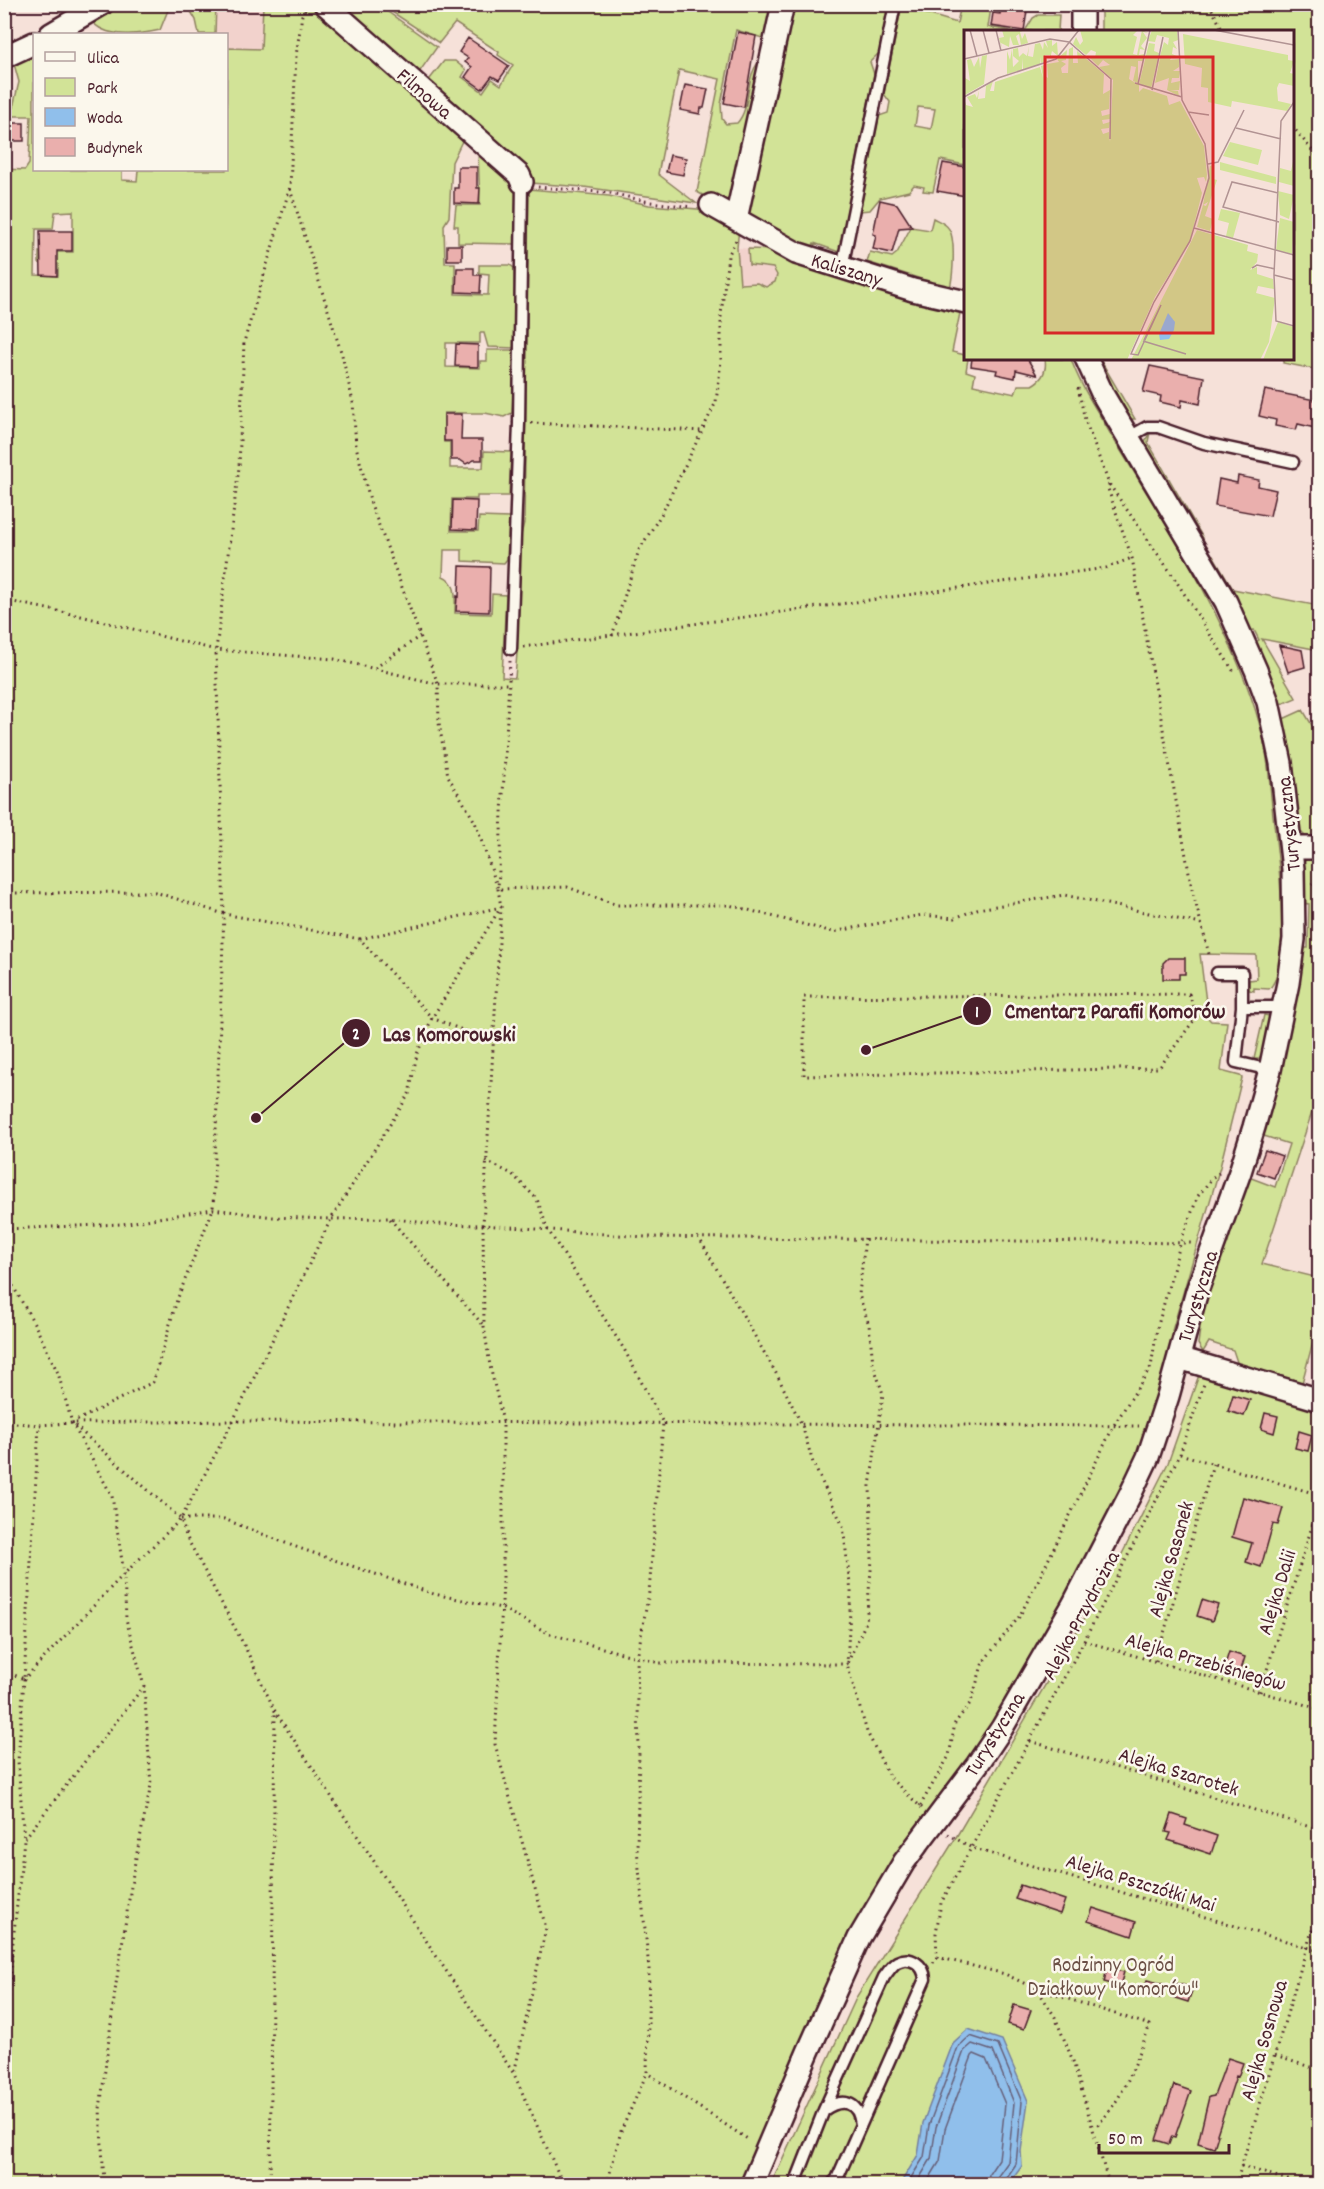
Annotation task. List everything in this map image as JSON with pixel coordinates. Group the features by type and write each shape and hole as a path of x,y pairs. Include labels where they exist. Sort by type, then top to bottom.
{"street":[{"path":"53,33 102,4"},
{"name":"Filmowa","path":"325,4 519,175 522,182"},
{"path":"740,222 783,4"},
{"path":"1082,4 1082,30"},
{"path":"4,57 33,43"},
{"name":"Kaliszany","path":"711,205 796,253 913,290 964,302"},
{"name":"Turystyczna","path":"752,2184 859,1938 904,1862 1002,1728 1073,1605 1148,1457 1200,1281 1240,1172 1270,1070 1284,1007 1294,939 1295,910 1291,848 1278,747 1268,702 1226,602 1096,382 1087,360"},
{"path":"1291,848 1320,848"},
{"path":"1179,1358 1320,1400"}],"lane":[{"path":"842,268 895,4"},
{"path":"511,649 519,423 522,182"},
{"path":"1129,437 1147,427 1158,427 1195,440 1293,462"},
{"path":"1217,973 1242,973 1242,1007 1236,1062 1270,1070"},
{"path":"1242,1007 1284,1007"},
{"path":"795,2184 824,2110 884,1977 897,1962 906,1960 916,1962 921,1966 925,1979 837,2179 832,2184"},
{"path":"824,2110 839,2102 846,2102 858,2112 861,2124"}],"path":[{"path":"72,1423 153,1382 177,1300 213,1209 224,914 216,650 239,467 244,342 290,187 296,56 302,15 307,4"},
{"path":"1209,4 1223,30"},
{"path":"1294,127 1320,160"},
{"path":"522,182 530,186 610,193 699,208 711,205"},
{"path":"290,187 342,355 353,402 356,446 371,504 438,684 439,723 448,776 475,822 498,889 501,907 483,1225 484,1326 490,1366 503,1422 503,1582 495,1744 546,1928 514,2074"},
{"path":"612,636 639,550 662,513 716,402 721,361 721,315 728,256 740,222"},
{"path":"1077,383 1085,420 1109,484 1171,573 1235,674"},
{"path":"519,423 703,430"},
{"path":"1109,484 1108,489 1132,558 1190,879 1209,954"},
{"path":"498,889 511,649 1106,568 1132,558"},
{"path":"4,600 81,616 216,650 334,659 438,684 510,684"},
{"path":"375,668 420,636"},
{"path":"498,889 567,887 617,904 729,905 833,932 922,915 955,918 977,909 1064,895 1201,924"},
{"path":"4,893 155,892 224,914 360,939 501,907"},
{"path":"24,1679 124,1574 181,1519 331,1219 409,1094 417,1054 432,1018 501,907"},
{"path":"360,939 432,1018 493,1042"},
{"path":"1189,994 1197,1016 1159,1068 804,1076 804,997 1189,994"},
{"path":"1197,1016 1208,1016"},
{"path":"486,1161 512,1174 537,1199 548,1230 624,1349 663,1423 649,1592 637,1658 639,1751 637,1849 649,1969 647,2073 621,2131 607,2184"},
{"path":"920,1806 949,1756 955,1723 971,1702 983,1662 1018,1617 1032,1593 1114,1425 1151,1367 1156,1329 1181,1241 1198,1196 1213,1177 1221,1172"},
{"path":"4,1229 122,1224 213,1209 273,1217 388,1218 433,1224 483,1225 645,1237 1181,1241 1197,1243"},
{"path":"388,1218 484,1326"},
{"path":"699,1238 777,1375 802,1425 813,1463 843,1526 851,1592 847,1664 867,1731 890,1778 920,1806 934,1823"},
{"path":"847,1664 866,1622 872,1560 870,1486 883,1394 873,1363 868,1325 860,1295 865,1238"},
{"path":"4,1270 35,1325 58,1373 72,1423 112,1496 124,1574 126,1618 144,1686 151,1785 134,1868 117,1972 100,2109 104,2184"},
{"name":"Alejka Przydrożna","path":"1038,1990 1005,1974 937,1957 936,1932 942,1903 1084,1641 1180,1454 1205,1382"},
{"path":"4,1422 39,1425 232,1421 1158,1426"},
{"path":"72,1423 181,1519 186,1536 245,1647 275,1711 514,2074 563,2184"},
{"path":"4,2069 13,1941 24,1840 18,1761 39,1425"},
{"path":"1180,1454 1320,1495"},
{"name":"Alejka Sasanek","path":"1156,1662 1213,1464"},
{"name":"Alejka Dalii","path":"1260,1692 1320,1501"},
{"path":"181,1519 224,1519 293,1546 434,1594 501,1608 550,1634 659,1663 847,1664"},
{"name":"Alejka Przebiśniegów","path":"1084,1641 1320,1709"},
{"path":"4,1671 24,1679"},
{"path":"24,1840 144,1686"},
{"path":"270,2184 275,1711"},
{"name":"Alejka Szarotek","path":"1030,1741 1320,1830"},
{"name":"Alejka Pszczółki Mai","path":"955,1839 972,1848 1320,1951"},
{"name":"Alejka Sosnowa","path":"1236,2184 1320,1904"},
{"path":"1038,1990 1150,2025 1125,2090 1094,2129"},
{"path":"1038,1990 1055,2017 1073,2061 1109,2184"},
{"path":"1275,2056 1320,2070"},
{"path":"647,2073 766,2151"},
{"path":"1241,2166 1302,2184"}],"shaded area":[{"path":"216,5 263,5 261,49 228,48 228,33 215,33"},
{"path":"737,248 775,250 793,298 741,307"}],"green space":[{"path":"396,4 776,5 766,39 736,30 721,104 722,119 726,124 737,123 742,116 753,72 763,58 734,212 697,192 720,79 679,70 658,174 696,203 584,187 531,183 426,84 444,61 455,61 466,70 462,77 483,92 492,79 501,85 513,65 498,55 499,52 455,23 439,43 392,12"},
{"path":"112,5 170,5 160,30 142,33 113,33 97,26 91,20"},
{"path":"187,5 216,5 215,33 199,33 196,20"},
{"path":"263,5 310,5 330,24 343,30 463,139 452,162 449,217 444,225 445,263 455,263 455,294 488,295 489,274 479,273 479,265 510,265 514,268 515,348 488,347 484,333 480,333 480,343 446,343 446,367 480,368 480,361 487,361 487,350 515,350 512,413 504,417 485,413 444,413 444,442 450,442 450,468 483,468 484,451 511,452 509,496 452,499 451,531 478,531 479,517 509,518 507,559 504,563 462,561 462,550 444,550 443,576 451,582 453,587 455,613 491,614 492,594 506,595 502,677 515,678 517,653 517,551 524,523 529,189 609,196 649,205 710,210 739,227 737,248 740,284 757,283 766,287 775,282 777,275 773,268 749,265 748,249 775,250 960,313 952,352 964,355 964,360 968,360 966,371 975,374 973,385 1015,394 1018,385 1032,385 1039,380 1045,371 1045,360 1071,360 1089,398 1200,584 1227,638 1259,721 1268,769 1280,885 1282,932 1280,959 1278,972 1269,989 1254,988 1254,991 1249,990 1249,980 1257,979 1256,955 1200,954 1208,1018 1211,1021 1227,1022 1221,1071 1242,1078 1220,1167 1172,1331 1178,1333 1164,1387 1124,1491 1008,1705 871,1901 746,2184 5,2184 4,169 25,170 29,164 31,116 11,116 19,82 14,64 16,59 33,51 33,171 122,171 122,180 137,181 138,171 228,171 228,48 261,49","holes":["73,211 73,252 39,252 39,263 58,264 58,276 35,275 36,229 53,229 55,212"]},
{"path":"347,5 378,5 437,47 418,74 343,11"},
{"path":"792,5 889,5 879,53 870,62 874,74 839,252 814,243 811,253 741,218 775,79 781,66 789,32 787,31"},
{"path":"961,5 998,5 997,9 991,8 988,27 1008,30 964,30 964,165 940,160 933,192 923,191 924,187 914,185 909,191 880,198 870,210 860,211 879,116 888,113 890,102 884,94 901,9 907,8 957,23","holes":["918,107 935,109 931,129 915,126"]},
{"path":"1101,5 1319,5 1319,370 1283,363 1284,360 1294,360 1294,30 1101,30"},
{"path":"1038,15 1059,15 1058,30 1026,30 1033,18"},
{"path":"478,151 516,183 515,244 458,243 458,226 454,226 456,205 480,205"},
{"path":"933,218 946,225 953,241 950,288 867,262 870,252 892,257 897,253 911,227 930,230"},
{"path":"1096,360 1101,360 1135,419 1126,419"},
{"path":"1150,432 1148,442 1203,538 1199,540 1143,445"},
{"path":"1213,555 1233,589 1319,606 1319,650 1262,639 1296,698 1276,704 1253,643 1259,640 1254,630 1248,632 1209,557"},
{"path":"1303,710 1319,737 1319,840 1306,837 1298,829 1281,720"},
{"path":"1320,855 1319,1091 1262,1264 1319,1278 1319,1319 1302,1383 1238,1365 1233,1350 1209,1342 1203,1352 1198,1344 1200,1329 1195,1327 1221,1239 1228,1243 1232,1228 1226,1226 1246,1176 1275,1187 1289,1144 1264,1136 1252,1171 1248,1170 1301,948 1308,948 1309,904 1302,903 1302,864 1310,856"},
{"path":"1264,1015 1270,1016 1263,1054 1258,1059 1254,1059"},
{"name":"Rodzinny Ogród Działkowy \"Komorów\"","path":"1199,1375 1319,1411 1319,2184 771,2184 857,1996 955,1839 1122,1554 1168,1463"}],"water":[{"path":"968,2029 1002,2040 1028,2101 1021,2151 1022,2166 1009,2184 900,2184 918,2155 923,2123 953,2043"}],"building":[{"path":"1001,4 1028,4 1024,30 991,26 993,13 1000,14"},
{"path":"738,32 756,36 744,107 724,103"},
{"path":"468,38 509,66 499,80 492,76 482,89 465,77 472,67 465,62 468,58 459,52"},
{"path":"685,85 708,89 704,108 701,108 700,114 680,110"},
{"path":"4,123 24,123 24,141 4,141"},
{"path":"670,155 686,158 683,175 666,172"},
{"path":"943,163 964,167 964,196 937,191"},
{"path":"458,167 477,167 477,188 480,188 479,204 454,203 454,188 458,188"},
{"path":"880,200 897,204 912,227 899,228 892,253 873,249 876,235 873,234"},
{"path":"40,231 72,231 72,251 57,251 57,276 41,275"},
{"path":"447,245 462,245 462,260 447,260"},
{"path":"457,268 474,268 474,275 481,275 480,293 456,292"},
{"path":"456,344 478,345 478,367 455,366"},
{"path":"972,360 1028,360 1037,375 1016,370 1015,378 996,374 997,370 971,366"},
{"path":"1150,366 1204,377 1200,404 1182,400 1181,407 1160,402 1161,396 1143,392"},
{"path":"1265,390 1320,401 1315,428 1298,424 1296,430 1275,426 1276,420 1259,416"},
{"path":"444,414 462,414 461,440 482,440 482,460 474,460 466,464 460,460 451,460 451,441 444,441"},
{"path":"1238,476 1259,480 1258,486 1276,490 1270,516 1215,506 1219,479 1237,483"},
{"path":"453,500 477,501 476,530 452,529"},
{"path":"460,566 490,567 489,612 456,611"},
{"path":"1279,645 1302,650 1305,667 1288,672"},
{"path":"1168,958 1185,958 1185,974 1179,974 1179,979 1163,979 1163,963"},
{"path":"1265,1150 1282,1156 1274,1178 1257,1172"},
{"path":"1233,1395 1250,1400 1244,1416 1228,1411"},
{"path":"1265,1413 1278,1416 1274,1433 1261,1429"},
{"path":"1299,1431 1312,1435 1308,1451 1295,1448"},
{"path":"1243,1497 1283,1508 1278,1525 1273,1524 1261,1567 1246,1562 1252,1543 1232,1537"},
{"path":"1202,1600 1218,1605 1212,1621 1197,1616"},
{"path":"1229,1652 1245,1657 1240,1673 1224,1668"},
{"path":"1172,1814 1187,1819 1185,1825 1217,1836 1211,1854 1168,1840 1171,1833 1166,1832"},
{"path":"1020,1885 1065,1900 1060,1914 1015,1899"},
{"path":"1093,1908 1136,1922 1132,1936 1088,1921"},
{"path":"1107,1968 1124,1972 1120,1986 1104,1982"},
{"path":"1147,1980 1164,1984 1160,1998 1144,1994"},
{"path":"1176,1983 1193,1988 1188,2002 1172,1997"},
{"path":"1014,2005 1031,2010 1024,2029 1008,2024"},
{"path":"1228,2058 1243,2063 1238,2077 1236,2076 1214,2148 1198,2143 1209,2097 1214,2096"},
{"path":"1174,2085 1191,2091 1175,2137 1172,2136 1169,2144 1156,2140"}],"place":[{"name":"Cmentarz Parafii Komorów","path":"866,1050"},
{"name":"Las Komorowski","path":"256,1118"}]}
